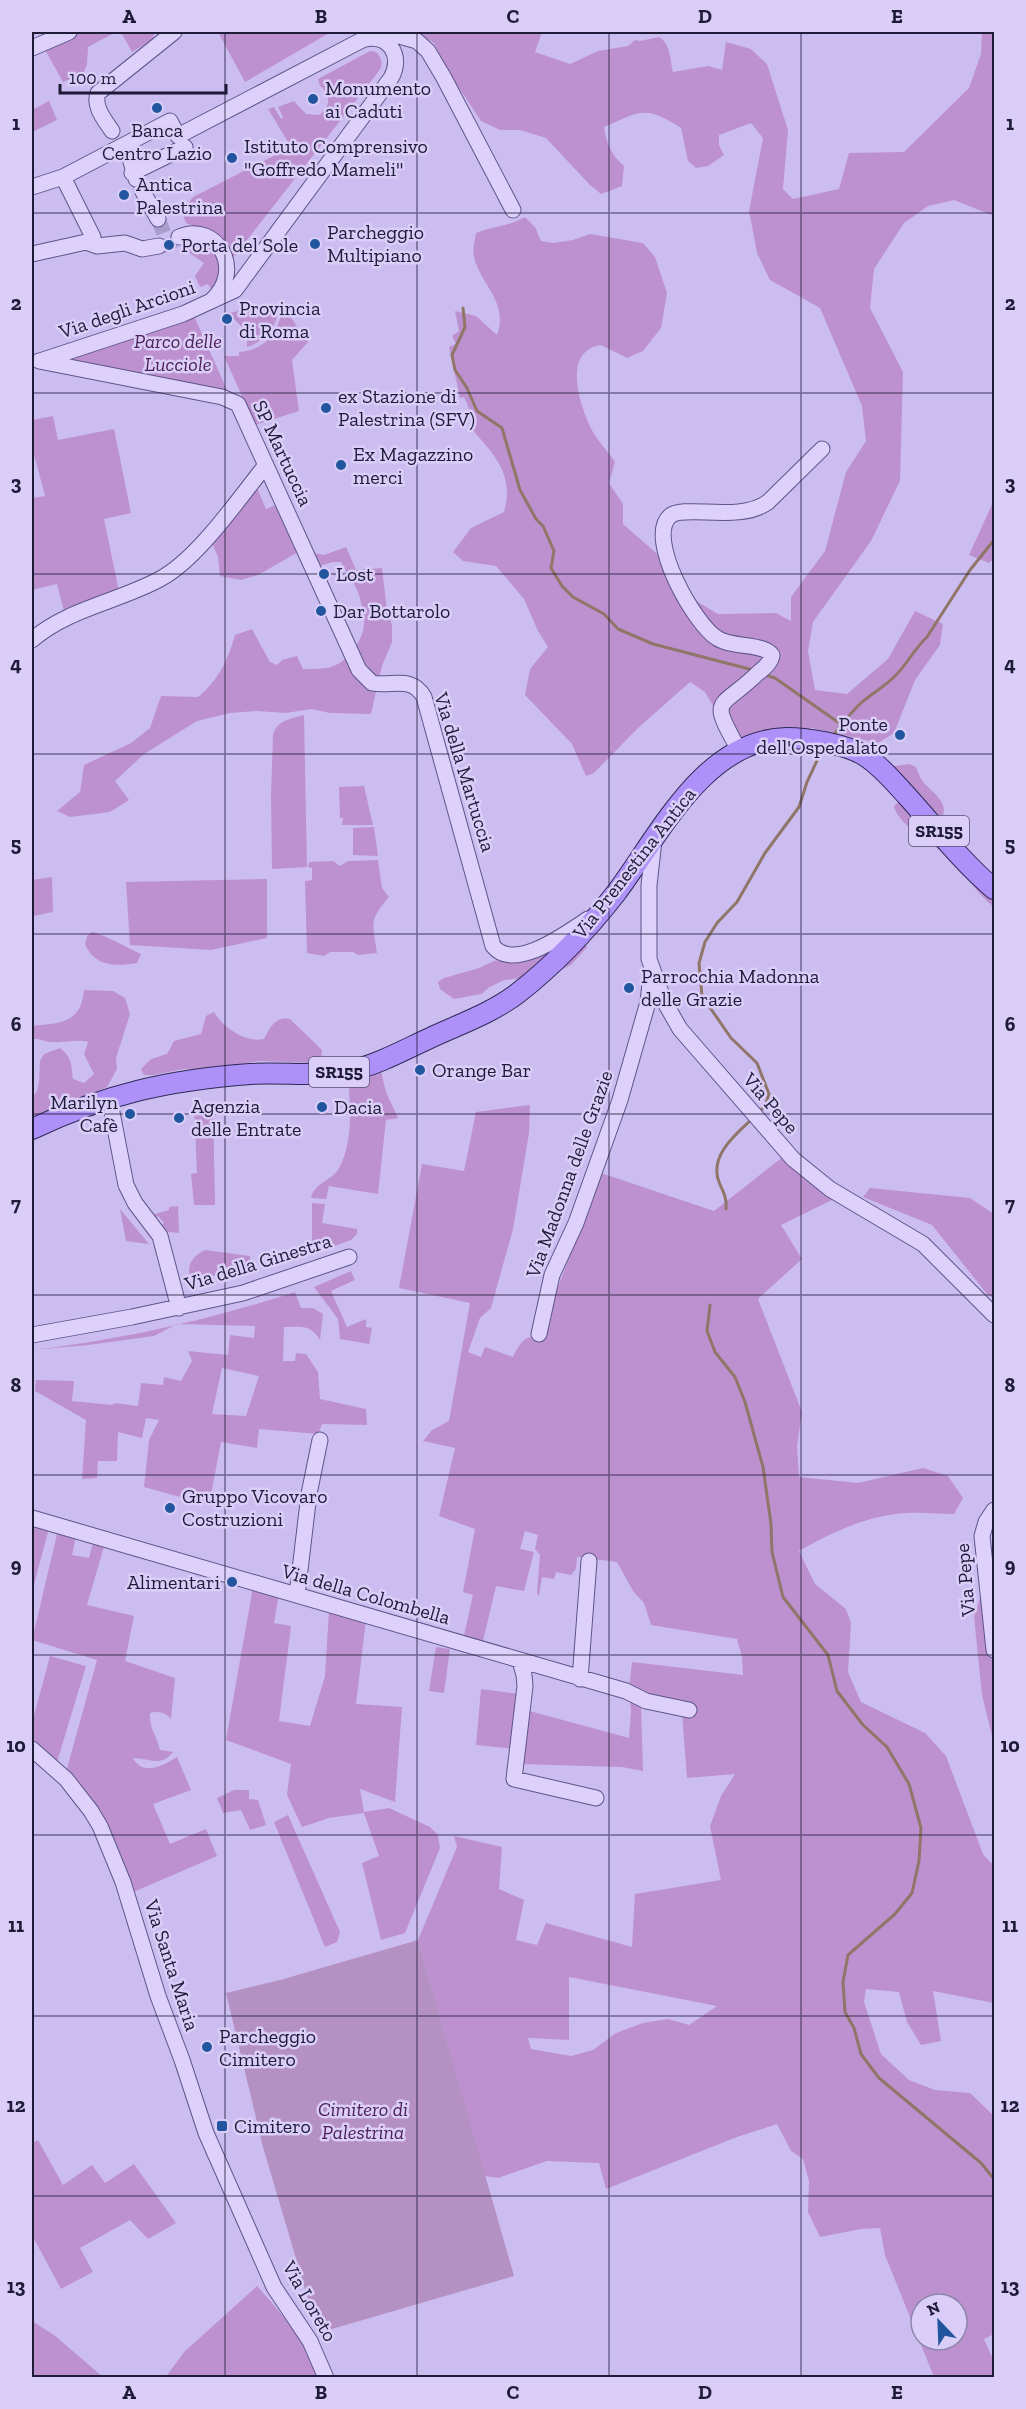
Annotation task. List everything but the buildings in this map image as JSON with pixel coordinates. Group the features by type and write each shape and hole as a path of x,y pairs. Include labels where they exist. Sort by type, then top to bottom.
{"main road":[{"name":"Via Prenestina Antica","path":"32,1129 73,1110 109,1097 196,1079 250,1074 333,1073 367,1066 480,1015 510,999 543,972 602,909 697,782 739,750 764,742 787,738 835,745 857,752 885,771 971,867 994,889"}],"street":[{"path":"38,45 69,32"},
{"path":"158,219 118,139 97,106 96,99 98,93 174,32"},
{"path":"32,187 63,177 104,156 118,139 170,121 178,136 342,50 385,32 417,41 428,51 513,210"},
{"path":"179,237 192,234 204,237 220,248 235,276 242,279 248,275 391,78 396,67 396,58 391,46 375,36"},
{"path":"137,181 185,147"},
{"path":"63,177 93,237 93,244"},
{"path":"32,254 86,242 97,246 124,243 142,249 159,246"},
{"path":"207,304 219,293 226,281 228,273 226,259"},
{"name":"Via degli Arcioni","path":"35,362 183,315 235,290 248,275"},
{"name":"SP Martuccia","path":"35,362 235,401 241,408 301,542"},
{"path":"739,750 722,718 720,709 724,700 759,672 772,658 769,651 728,643 714,637 704,626 673,575 666,549 665,524 670,516 680,512 723,513 762,506 822,449"},
{"path":"32,640 66,619 157,581 170,573 204,540 266,465"},
{"name":"Via della Martuccia","path":"301,542 363,676 376,684 400,682 411,685 426,701 492,943 497,950 510,956 537,949 567,933 602,909"},
{"name":"Via Pepe","path":"654,839 649,885 649,959 672,1017 754,1117 793,1159 821,1182 929,1249 994,1315"},
{"name":"Via Madonna delle Grazie","path":"539,1334 552,1275 576,1223 620,1100 649,998 651,980 649,959"},
{"name":"Via della Ginestra","path":"109,1097 126,1185 138,1208 160,1236 179,1308"},
{"name":"Via della Ginestra","path":"32,1335 179,1308 243,1293 349,1257"},
{"name":"Via della Ginestra","path":"32,1323 75,1326"},
{"path":"297,1595 309,1494 320,1440"},
{"name":"Via Pepe","path":"994,1510 986,1522 982,1536 994,1650"},
{"name":"Via della Colombella","path":"32,1518 626,1691 646,1701 689,1710"},
{"path":"580,1679 589,1561"},
{"path":"520,1661 525,1686 514,1779 596,1798"},
{"name":"Via Santa Maria","path":"32,1749 69,1783 94,1815 104,1834 123,1882 200,2119 242,2214"},
{"name":"Via Loreto","path":"242,2214 274,2287 310,2341 326,2378"}],"green space":[{"path":"44,32 116,32 88,47 87,64 83,74 63,82 44,48 46,35"},
{"path":"121,32 155,32 152,40 132,52"},
{"path":"218,32 331,32 245,82"},
{"path":"416,32 542,32 535,52 570,64 598,51 628,46 635,40 659,37 668,48 673,72 708,66 722,70 726,42 751,49 767,64 788,130 783,189 793,199 839,189 849,153 904,152 969,88 981,54 982,32 994,32 994,216 954,200 928,206 904,223 874,269 870,308 903,372 900,481 871,541 813,622 808,651 815,690 847,694 888,659 915,611 943,624 940,645 915,680 894,733 878,743 811,728 793,738 739,750 705,692 690,682 637,729 594,773 586,776 572,744 525,695 530,669 548,647 524,599 496,566 463,561 453,552 471,528 504,512 507,498 507,486 500,465 470,427 472,416 464,397 460,398 449,347 456,344 452,336 459,331 455,311 476,316 497,335 500,323 497,303 474,257 476,233 525,217 535,227 541,241 553,243 573,240 590,234 643,243 655,257 667,293 661,328 643,351 627,358 601,345 589,349 581,357 578,367 578,390 593,432 615,462 609,483 623,504 623,524 655,552 698,602 718,614 776,613 791,621 791,597 825,551 846,472 866,441 862,406 820,308 770,280 757,253 749,211 763,138 751,123 719,135 719,145 724,155 708,166 696,168 688,161 681,128 659,116 651,113 635,114 604,127 610,149 624,166 622,186 601,194 546,138 520,130 500,130 481,121 447,70 434,43"},
{"path":"370,51 376,52 381,59 379,71 233,258 224,242 214,234 186,223 182,212 193,197 291,147 268,109 274,107 281,119 283,117 278,107 294,101 306,114 319,115 326,108 328,97 318,79"},
{"path":"49,101 57,120 32,132 32,110"},
{"path":"204,240 223,262 213,292 208,284 200,287 195,276 204,263 185,250 182,256 181,246 187,244 187,241"},
{"path":"278,304 277,318 270,331 260,341 247,347 247,332 228,313"},
{"path":"282,309 285,309 308,342 292,360 299,411 255,425 224,356 239,356 239,352 248,351 263,344 278,325"},
{"name":"Parco delle Lucciole","path":"194,316 228,392 79,365 73,359 74,355"},
{"path":"53,416 58,440 114,429 131,513 104,519 119,591 65,615 57,584 32,590 32,498 45,496 32,447 32,420"},
{"path":"255,483 266,509 278,504 300,551 258,575 241,580 220,576 218,557 211,541"},
{"path":"994,500 994,558 989,563 969,555"},
{"path":"346,547 356,570 382,568 387,611 392,625 392,642 382,666 371,714 330,713 311,709 286,713 257,711 230,713 197,721 144,754 115,781 129,800 110,812 70,817 57,811 80,792 84,765 131,743 150,728 161,696 198,697 212,684 222,669 235,635 252,629 270,662 277,665 282,660 297,656 303,669 324,668 334,666 346,658 356,646 363,632 364,620 360,598 341,562 319,566 314,553 324,555"},
{"path":"304,715 307,867 272,869 273,735 281,723"},
{"path":"909,764 916,767 924,782 943,804 941,820 994,877 994,907 954,862 911,829 897,814 894,806 898,802 905,803 891,774 894,766"},
{"path":"364,786 373,825 342,825 339,787"},
{"path":"374,827 378,856 353,855 353,828"},
{"path":"378,860 382,888 389,897 375,918 374,935 377,953 358,955 353,952 330,952 324,956 307,953 305,881 312,880 312,868 308,867 309,862 333,861 340,866 348,861"},
{"path":"52,877 53,912 34,916 32,880"},
{"path":"267,879 267,938 211,950 130,945 126,882"},
{"path":"92,932 141,954 137,963 113,965 94,957 85,944 87,936"},
{"path":"584,939 587,947 571,965 540,980 524,978 504,980 481,994 454,999 440,989 438,982 444,978 494,961 528,959"},
{"path":"84,990 113,991 125,998 130,1014 116,1058 117,1069 107,1087 32,1120 32,1098 37,1091 40,1061 44,1054 60,1048 64,1051 70,1062 73,1079 84,1083 94,1074 84,1054 88,1042 52,1042 32,1039 32,1026 52,1024 74,1016 79,1010"},
{"path":"214,1012 229,1029 257,1040 264,1039 271,1027 280,1019 290,1019 322,1050 321,1061 315,1063 259,1061 212,1069 184,1069 144,1075 141,1069 151,1059 167,1054 174,1041 201,1034 206,1016"},
{"path":"380,1067 386,1092 398,1118 386,1120 378,1194 329,1186 326,1199 311,1198 316,1189 336,1172 344,1157 350,1122 348,1075"},
{"path":"213,1103 215,1205 194,1205 191,1174 197,1173 194,1105"},
{"path":"530,1105 529,1133 513,1229 491,1308 480,1318 468,1352 481,1357 485,1347 513,1357 523,1341 540,1335 601,1173 714,1211 784,1156 838,1197 781,1225 802,1259 758,1299 802,1412 797,1446 799,1477 858,1483 923,1468 948,1476 963,1498 954,1514 914,1513 879,1517 838,1531 799,1551 815,1584 846,1609 851,1623 848,1672 861,1702 925,1733 946,1756 983,1854 991,1863 994,1863 994,2003 933,1991 941,2041 921,2045 907,2022 899,1992 866,1989 864,2002 881,2054 909,2080 935,2090 970,2093 994,2116 994,2334 984,2339 994,2361 994,2377 934,2377 924,2352 969,2352 969,2292 909,2292 909,2315 885,2255 880,2228 861,2229 820,2237 808,2212 809,2181 803,2159 791,2151 777,2124 737,2137 606,2189 599,2163 547,2161 498,2178 485,2176 418,1940 457,1847 454,1836 502,1847 499,1889 524,1900 516,1940 537,1945 546,1923 632,1947 635,1894 721,1880 710,1826 721,1796 735,1774 687,1778 682,1713 641,1705 643,1771 622,1767 519,1764 526,1710 629,1738 631,1711 629,1688 632,1662 743,1675 742,1657 737,1639 651,1625 644,1603 633,1591 617,1562 577,1557 576,1569 571,1575 556,1572 554,1579 542,1577 539,1596 537,1593 540,1555 535,1549 538,1535 525,1531 520,1549 534,1552 524,1591 496,1586 482,1645 463,1640 473,1595 463,1592 475,1529 439,1516 455,1448 423,1441 432,1430 449,1421 470,1303 399,1288 422,1164 464,1171 476,1112","holes":["569,1977 717,2006 689,2025 668,2019 643,2023 616,2033 593,2050 571,2056 531,2049 528,2038 569,2040"]},
{"path":"870,1188 970,1198 994,1214 994,1299 987,1294 932,1225 863,1197"},
{"path":"312,1203 325,1204 322,1223 357,1229 357,1234 351,1240 312,1254"},
{"path":"178,1206 179,1233 168,1232 158,1216 155,1218 152,1215 169,1210 169,1207"},
{"path":"120,1209 149,1244 126,1241"},
{"path":"205,1250 250,1256 250,1267 192,1281 189,1267 193,1259"},
{"path":"351,1271 355,1280 331,1291 347,1327 366,1319 366,1327 372,1328 369,1344 340,1339 338,1319 314,1287"},
{"path":"295,1292 301,1308 313,1308 323,1314 320,1340 309,1329 284,1327 283,1361 295,1361 296,1353 306,1354 318,1372 320,1399 366,1409 367,1425 322,1424 318,1434 259,1429 257,1448 221,1442 209,1505 144,1487 149,1440 159,1420 146,1418 142,1438 118,1432 117,1461 98,1461 97,1478 82,1479 86,1420 35,1391 36,1380 74,1381 72,1401 138,1406 141,1383 163,1385 164,1377 181,1381 192,1361 188,1351 228,1355 230,1335 254,1338 255,1326 180,1324","holes":["222,1368 259,1376 246,1416 212,1414"]},
{"path":"174,1326 154,1336 32,1350 99,1341"},
{"path":"32,1523 49,1528 32,1592"},
{"path":"58,1530 76,1536 72,1555 89,1558 94,1539 105,1543 87,1605 134,1616 125,1661 175,1678 171,1719 161,1713 150,1713 152,1729 160,1750 173,1752 164,1760 159,1761 133,1758 142,1767 154,1768 177,1757 191,1790 153,1804 170,1844 206,1829 217,1856 131,1893 66,1772 97,1660 32,1640"},
{"path":"994,1555 994,1744 982,1695 974,1617"},
{"path":"253,1587 279,1594 274,1623 291,1626 279,1721 310,1726 325,1676 329,1611 366,1620 356,1704 402,1707 395,1802 360,1789 364,1812 389,1808 430,1827 438,1835 440,1848 405,1933 381,1940 362,1863 379,1856 364,1813 329,1818 302,1827 287,1795 291,1764 226,1740"},
{"path":"436,1647 450,1649 444,1693 429,1691"},
{"path":"50,1656 86,1666 57,1762 32,1738 32,1723"},
{"path":"481,1689 519,1694 514,1749 476,1745"},
{"path":"234,1790 249,1790 249,1799 258,1800 266,1825 250,1830 241,1810 223,1813 217,1798"},
{"path":"288,1815 340,1932 337,1942 325,1947 274,1822"},
{"name":"Cimitero di Palestrina","path":"418,1940 514,2276 318,2333 263,2147 226,1993 280,1980"},
{"path":"38,2140 63,2185 92,2165 105,2183 134,2164 176,2223 148,2239 130,2220 80,2248 93,2272 61,2289 32,2235 32,2143"},
{"path":"257,2286 293,2329 319,2378 165,2378 184,2352"},
{"path":"32,2321 54,2335 103,2377 32,2377"}],"waterway":[{"path":"463,308 465,327 452,355 455,370 467,388 477,411 502,428 520,490 536,519 543,526 554,551 551,568 562,586 573,597 604,614 618,629 653,644 753,670"},
{"path":"833,736 857,707 890,681 903,667 927,637 970,570 994,540"},
{"path":"765,675 775,678 842,725"},
{"path":"759,1112 765,1106 769,1094 757,1063 731,1038 702,996 699,963 705,942 717,923 737,902 765,853 799,807 807,782 822,750"},
{"path":"726,1209 717,1172 718,1163 725,1147 752,1119"},
{"path":"710,1305 707,1331 715,1352 735,1377 745,1402 763,1467 771,1524 772,1552 783,1597 828,1655 837,1691 863,1725 887,1747 909,1784 921,1828 919,1861 912,1893 895,1914 848,1955 843,1982 845,2012 854,2028 861,2054 879,2078 981,2163 994,2179"}],"tunnel":[{"path":"158,219 171,250"}],"place":[{"name":"Monumento ai Caduti","path":"313,99"},
{"name":"Banca Centro Lazio","path":"157,108"},
{"name":"Istituto Comprensivo \"Goffredo Mameli\"","path":"232,158"},
{"name":"Antica Palestrina","path":"124,195"},
{"name":"Parcheggio Multipiano","path":"315,244"},
{"name":"Porta del Sole","path":"169,245"},
{"name":"Provincia di Roma","path":"227,319"},
{"name":"ex Stazione di Palestrina (SFV)","path":"326,408"},
{"name":"Ex Magazzino merci","path":"341,465"},
{"name":"Lost","path":"324,574"},
{"name":"Dar Bottarolo","path":"321,611"},
{"name":"Ponte dell'Ospedalato","path":"900,735"},
{"name":"Parrocchia Madonna delle Grazie","path":"629,988"},
{"name":"Orange Bar","path":"420,1070"},
{"name":"Dacia","path":"322,1107"},
{"name":"Marilyn Cafè","path":"130,1114"},
{"name":"Agenzia delle Entrate","path":"179,1118"},
{"name":"Gruppo Vicovaro Costruzioni","path":"170,1508"},
{"name":"Alimentari","path":"232,1582"},
{"name":"Parcheggio Cimitero","path":"207,2047"},
{"name":"Cimitero","path":"222,2126"}]}
